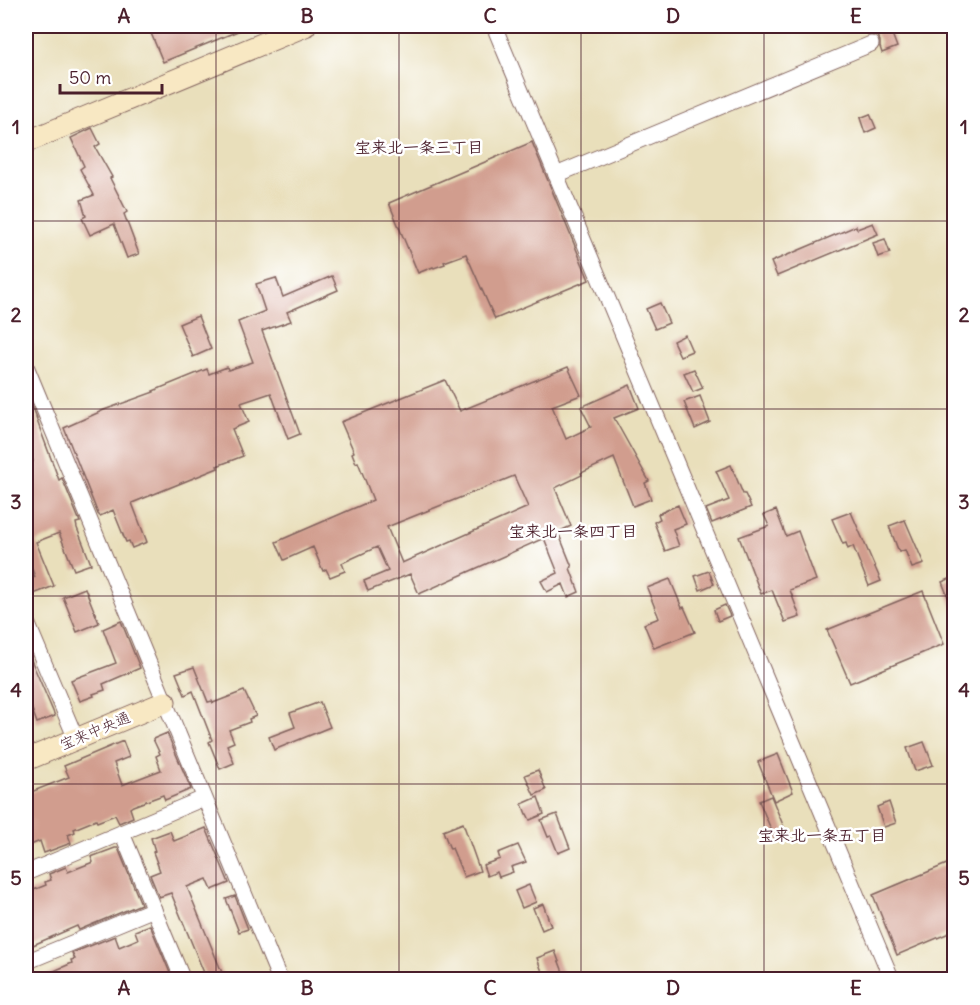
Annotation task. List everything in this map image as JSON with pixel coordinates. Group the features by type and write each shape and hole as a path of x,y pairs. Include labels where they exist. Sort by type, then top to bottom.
{"street":[{"path":"26,142 304,26"},
{"path":"494,26 892,980"},
{"path":"556,175 871,44"},
{"path":"26,366 280,980"},
{"path":"26,620 29,638 76,739"},
{"name":"宝来中央通","path":"26,760 165,702"},
{"path":"26,873 204,798"},
{"path":"122,833 183,980"},
{"path":"26,962 154,909"}],"building":[{"path":"148,26 250,26 163,62"},
{"path":"889,26 897,47 882,53 880,41 874,31"},
{"path":"870,114 876,128 865,133 860,118"},
{"path":"92,128 100,144 95,147 112,177 110,178 127,212 124,214 139,254 127,258 114,224 90,235 82,218 86,216 81,200 94,195 80,169 84,166 71,138"},
{"path":"532,142 589,280 495,319 466,254 418,273 389,203"},
{"path":"873,223 878,234 777,276 771,262 856,226 857,229"},
{"path":"885,239 890,253 878,257 873,243"},
{"path":"332,276 338,290 287,312 291,321 262,331 300,434 288,439 271,393 241,403 249,422 232,429 243,456 132,503 147,542 132,548 129,541 126,542 113,510 100,516 98,514 64,428 207,369 209,374 227,367 228,370 253,362 238,322 265,311 256,284 276,278 283,297"},
{"path":"660,303 669,323 655,329 646,309"},
{"path":"198,316 211,349 193,357 179,324"},
{"path":"685,335 692,351 680,356 673,341"},
{"path":"568,367 581,395 552,406 566,439 591,427 581,407 630,385 639,408 614,418 649,481 645,483 651,499 633,506 614,458 555,488 571,526 558,532 579,592 568,597 563,584 547,592 541,581 558,573 544,538 419,594 410,574 368,591 364,581 388,571 377,547 342,563 345,571 330,577 326,569 323,571 313,547 284,560 276,542 373,500 341,422 445,380 460,411","holes":["514,476 528,507 402,563 387,527"]},
{"path":"694,369 703,388 693,392 684,373"},
{"path":"26,390 59,480 62,478 80,522 76,523 77,528 91,564 74,570 59,533 36,542 54,586 26,597 26,581 35,577 26,553 26,464 33,461 26,443"},
{"path":"700,396 710,422 695,429 684,402"},
{"path":"731,465 751,507 712,523 706,509 729,500 716,471"},
{"path":"678,505 686,524 673,529 679,546 665,551 654,522 660,519 658,514"},
{"path":"776,510 786,536 798,531 816,580 790,590 800,617 785,622 772,590 761,594 739,537 769,526 764,515"},
{"path":"851,512 881,581 869,586 853,546 848,549 846,543 843,544 832,519"},
{"path":"905,520 924,564 912,568 905,550 899,552 889,526"},
{"path":"709,571 714,584 700,590 695,576"},
{"path":"954,577 954,612 942,582"},
{"path":"670,579 695,632 654,648 644,624 659,618 647,588"},
{"path":"85,588 99,623 77,632 63,597"},
{"path":"923,591 944,644 850,683 827,630"},
{"path":"725,605 730,616 718,621 714,610"},
{"path":"121,621 140,668 103,684 105,690 80,701 71,680 116,663 103,629"},
{"path":"26,648 55,716 37,723 26,693"},
{"path":"194,667 208,702 213,703 244,691 256,716 249,719 250,722 229,730 234,742 227,745 234,763 220,769 209,742 212,740 193,691 185,695 176,673"},
{"path":"320,702 330,727 274,750 269,737 295,727 290,713"},
{"path":"167,733 191,789 165,800 163,795 133,806 130,808 133,817 119,823 115,815 74,829 75,832 68,835 71,843 44,853 40,841 26,847 26,794 69,777 64,766 123,741 129,757 114,763 122,785 161,770 156,756 160,754 153,739"},
{"path":"924,742 933,765 915,771 907,748"},
{"path":"778,754 793,792 774,801 758,762"},
{"path":"538,770 546,790 534,795 525,775"},
{"path":"771,796 788,837 776,841 759,801"},
{"path":"538,797 544,814 530,820 522,804"},
{"path":"889,802 896,823 884,827 877,807"},
{"path":"557,814 570,848 558,853 541,820"},
{"path":"463,823 480,871 464,877 443,831"},
{"path":"206,828 229,883 212,890 207,879 187,887 225,980 207,980 171,893 159,897 150,875 160,871 151,838 170,831 174,841"},
{"path":"518,845 526,862 511,867 513,872 499,877 497,872 487,876 483,865 500,859 498,853"},
{"path":"118,848 141,904 79,930 77,926 26,948 26,893 46,885 45,882 51,880 49,874 66,867 68,872 93,862 91,857"},
{"path":"954,861 954,931 897,955 873,895"},
{"path":"529,885 536,902 522,908 515,891"},
{"path":"235,896 248,929 239,932 226,899"},
{"path":"543,904 551,926 542,930 533,908"},
{"path":"150,925 170,973 154,980 34,980 72,963 71,960 75,959 72,953 115,936 119,947 138,939 135,931"},
{"path":"555,951 566,980 545,980 537,958"}],"district":[{"name":"宝来北一条三丁目","path":"419,147"},
{"name":"宝来北一条四丁目","path":"573,531"},
{"name":"宝来北一条五丁目","path":"822,835"}]}
